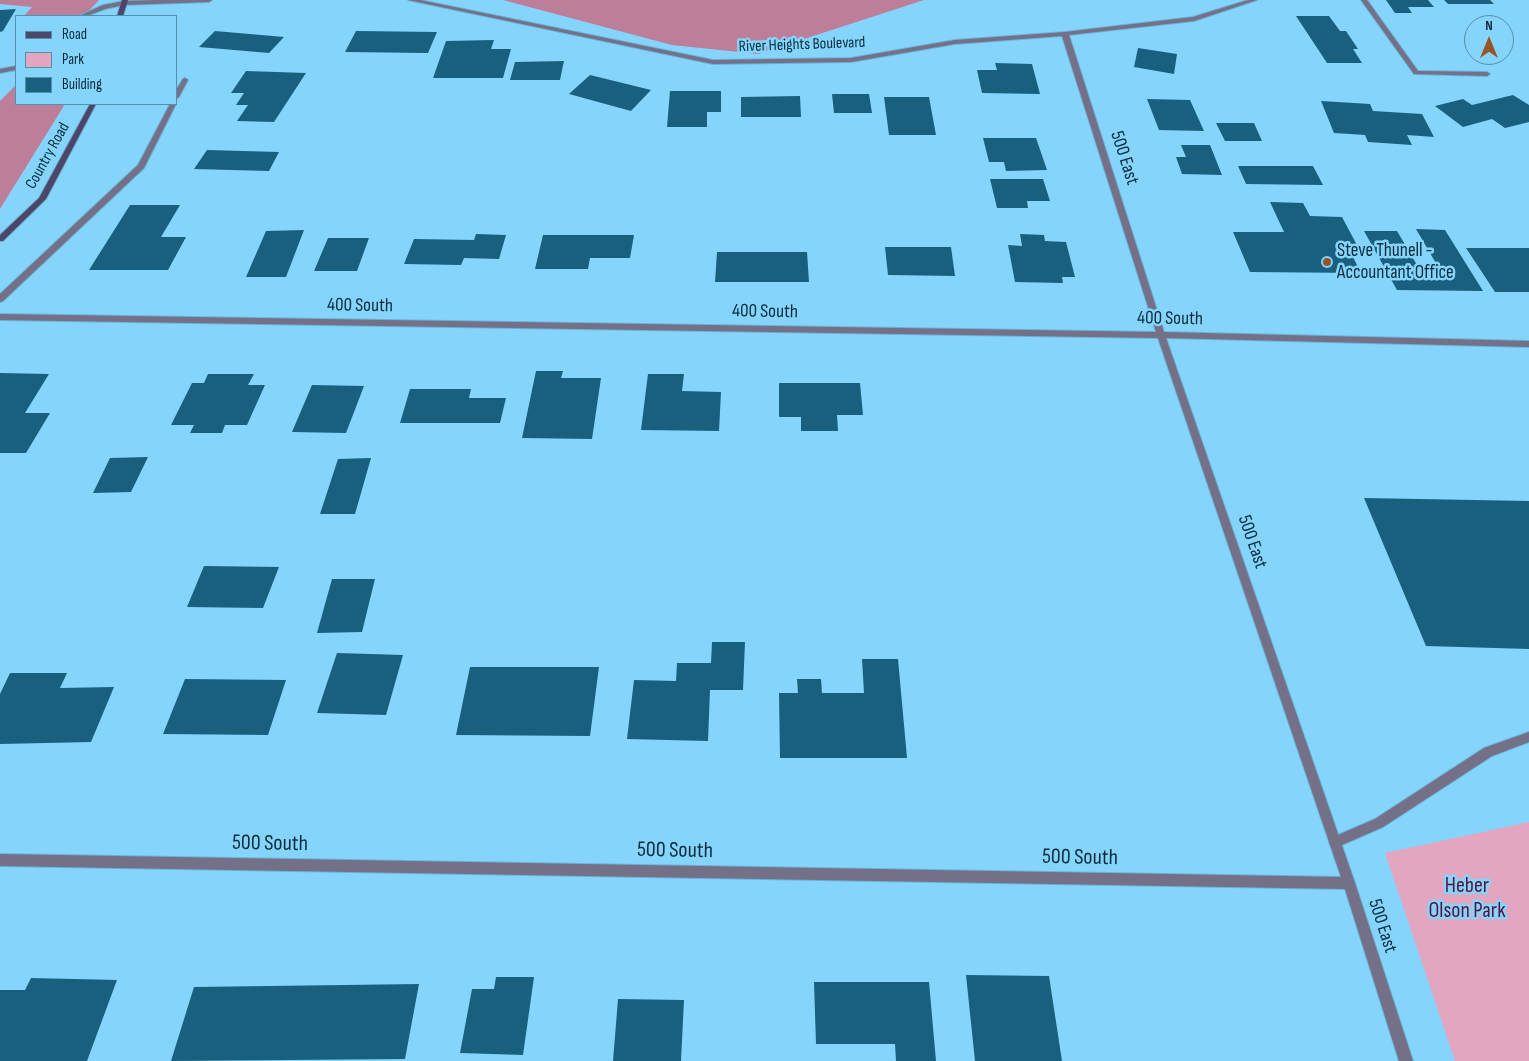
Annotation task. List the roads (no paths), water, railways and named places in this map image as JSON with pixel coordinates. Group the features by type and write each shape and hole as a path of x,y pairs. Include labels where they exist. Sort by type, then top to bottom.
{"street":[{"path":"84,15 103,7 124,2 209,0"},
{"name":"River Heights Boulevard","path":"411,0 713,62 851,60 955,42 1065,34 1194,19 1254,0"},
{"path":"1364,0 1416,73 1487,74"},
{"path":"120,15 124,2"},
{"name":"500 East","path":"1065,34 1162,335 1349,883 1406,1061"},
{"path":"0,71 15,68"},
{"path":"178,93 185,80"},
{"name":"Country Road","path":"0,238 42,199 92,105"},
{"path":"0,299 141,166 172,105"},
{"name":"400 South","path":"0,317 1162,335 1529,344"},
{"path":"1335,842 1380,823 1488,752 1529,736"},
{"name":"500 South","path":"0,860 1349,883"}],"place":[{"name":"Steve Thunell - Accountant Office","path":"1327,262"}],"park label":[{"name":"Heber Olson Park","path":"1467,898"}]}
